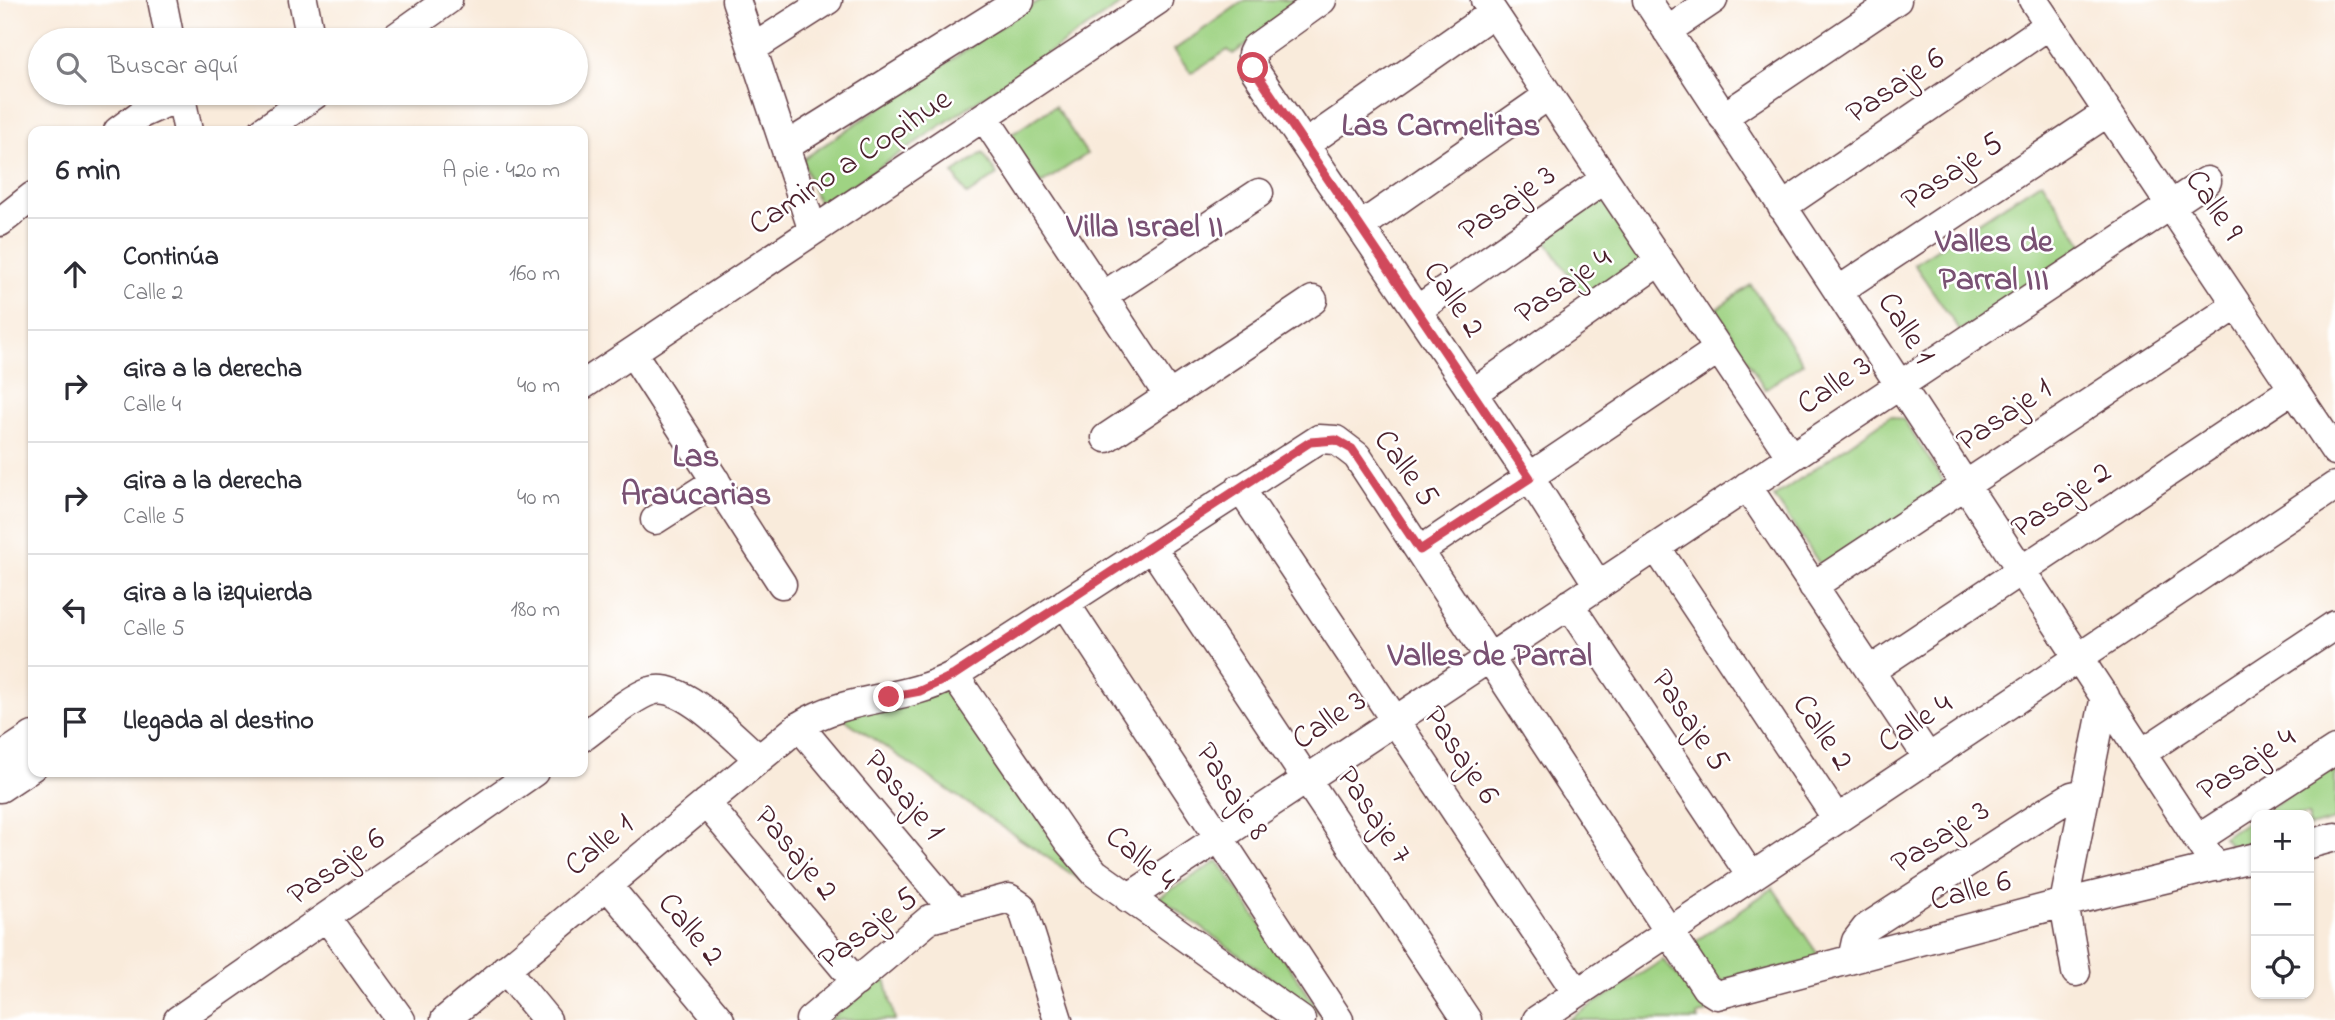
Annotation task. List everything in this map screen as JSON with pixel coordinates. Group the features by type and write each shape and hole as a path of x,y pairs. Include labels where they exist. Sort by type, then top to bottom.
{"street":[{"path":"162,0 168,28"},
{"path":"303,0 309,28"},
{"path":"736,0 813,231"},
{"path":"753,48 828,0"},
{"path":"785,147 1020,0"},
{"name":"Camino a Copihue","path":"588,382 1158,0"},
{"name":"Calle 2","path":"1322,0 1261,42 1252,54 1253,68 1530,478 1598,585"},
{"name":"Calle 1","path":"1647,0 2216,867"},
{"path":"1667,31 1713,0"},
{"path":"1723,117 1897,0"},
{"name":"Calle 9","path":"2033,0 2335,451"},
{"path":"406,28 434,5"},
{"path":"1306,144 1489,7 1791,457"},
{"name":"Pasaje 6","path":"1782,207 2049,25"},
{"path":"1361,226 1549,95"},
{"path":"125,126 159,105"},
{"path":"183,105 187,126"},
{"path":"270,126 300,105"},
{"name":"Pasaje 5","path":"1838,291 2108,112"},
{"path":"984,117 1168,395"},
{"name":"Pasaje 3","path":"1417,310 1605,179"},
{"name":"Calle 3","path":"1128,898 2207,181"},
{"path":"1103,296 1259,193"},
{"path":"0,222 28,200"},
{"name":"Pasaje 4","path":"1473,393 1660,261"},
{"path":"1107,438 1313,300"},
{"name":"Pasaje 1","path":"1813,586 2236,305"},
{"path":"1420,550 1719,349"},
{"path":"632,352 782,584"},
{"name":"Pasaje 2","path":"1870,671 2293,389"},
{"name":"Calle 5","path":"799,726 840,705 905,695 954,675 1310,442 1336,440 1357,456 1706,988"},
{"path":"655,520 716,481"},
{"name":"Calle 4","path":"1537,1020 2335,485"},
{"path":"1747,486 1928,758"},
{"name":"Pasaje 6","path":"1240,488 1577,993"},
{"name":"Pasaje 7","path":"1151,546 1467,1020"},
{"name":"Calle 2","path":"1656,547 1837,819"},
{"name":"Pasaje 8","path":"1065,603 1339,1020"},
{"name":"Pasaje 5","path":"1569,604 1751,876"},
{"path":"2142,752 2335,625"},
{"name":"Calle 4","path":"954,675 1080,857 1128,898 1301,1020"},
{"path":"588,734 650,691 668,689 688,698 758,758"},
{"path":"2076,972 2064,903 2105,696"},
{"name":"Calle 1","path":"445,1020 799,726"},
{"name":"Pasaje 1","path":"799,726 954,911"},
{"path":"0,758 28,739"},
{"name":"Pasaje 4","path":"2198,839 2335,750"},
{"path":"0,788 28,769"},
{"name":"Pasaje 6","path":"178,1020 328,919 527,777"},
{"name":"Pasaje 3","path":"1852,960 1856,941 1866,928 2044,813 2072,796 2086,793"},
{"name":"Pasaje 2","path":"706,803 856,982"},
{"path":"2314,843 2335,837"},
{"name":"Calle 6","path":"1706,988 1717,995 2064,903 2251,858"},
{"name":"Calle 2","path":"607,885 720,1020"},
{"name":"Pasaje 5","path":"810,1020 930,919 1009,898 1022,907 1058,1020"},
{"path":"328,919 401,1020"},
{"path":"505,969 547,1020"}],"green space":[{"path":"1040,0 1127,0 820,207 802,160"},
{"path":"1245,0 1308,0 1233,54 1228,50 1191,73 1174,50"},
{"path":"1055,106 1087,154 1041,184 1009,136"},
{"path":"983,153 997,175 967,195 953,173"},
{"path":"2042,181 2086,249 1960,331 1914,264"},
{"path":"1603,187 1653,260 1588,304 1540,232"},
{"path":"1751,285 1803,363 1765,389 1716,309"},
{"path":"1890,416 1904,420 1947,487 1824,570 1774,497"},
{"path":"949,689 1082,881 838,715"},
{"path":"2335,767 2335,820 2314,826 2314,810 2266,810"},
{"path":"2251,819 2251,842 2231,847 2223,837"},
{"path":"1218,861 1322,1015 1159,897"},
{"path":"1773,888 1821,959 1723,981 1710,976 1690,945"},
{"path":"1663,960 1710,1011 1697,1016 1699,1020 1568,1020"},
{"path":"884,974 895,1020 829,1020"}],"district":[{"name":"Las Carmelitas","path":"1441,127"},
{"name":"Villa Israel II","path":"1145,228"},
{"name":"Valles de Parral III","path":"1994,262"},
{"name":"Las Araucarias","path":"696,477"},
{"name":"Valles de Parral","path":"1490,657"}],"route":[{"path":"889,697 920,691 954,675 1310,442 1319,439 1336,440 1352,449 1420,550 1530,478 1253,68"}]}
